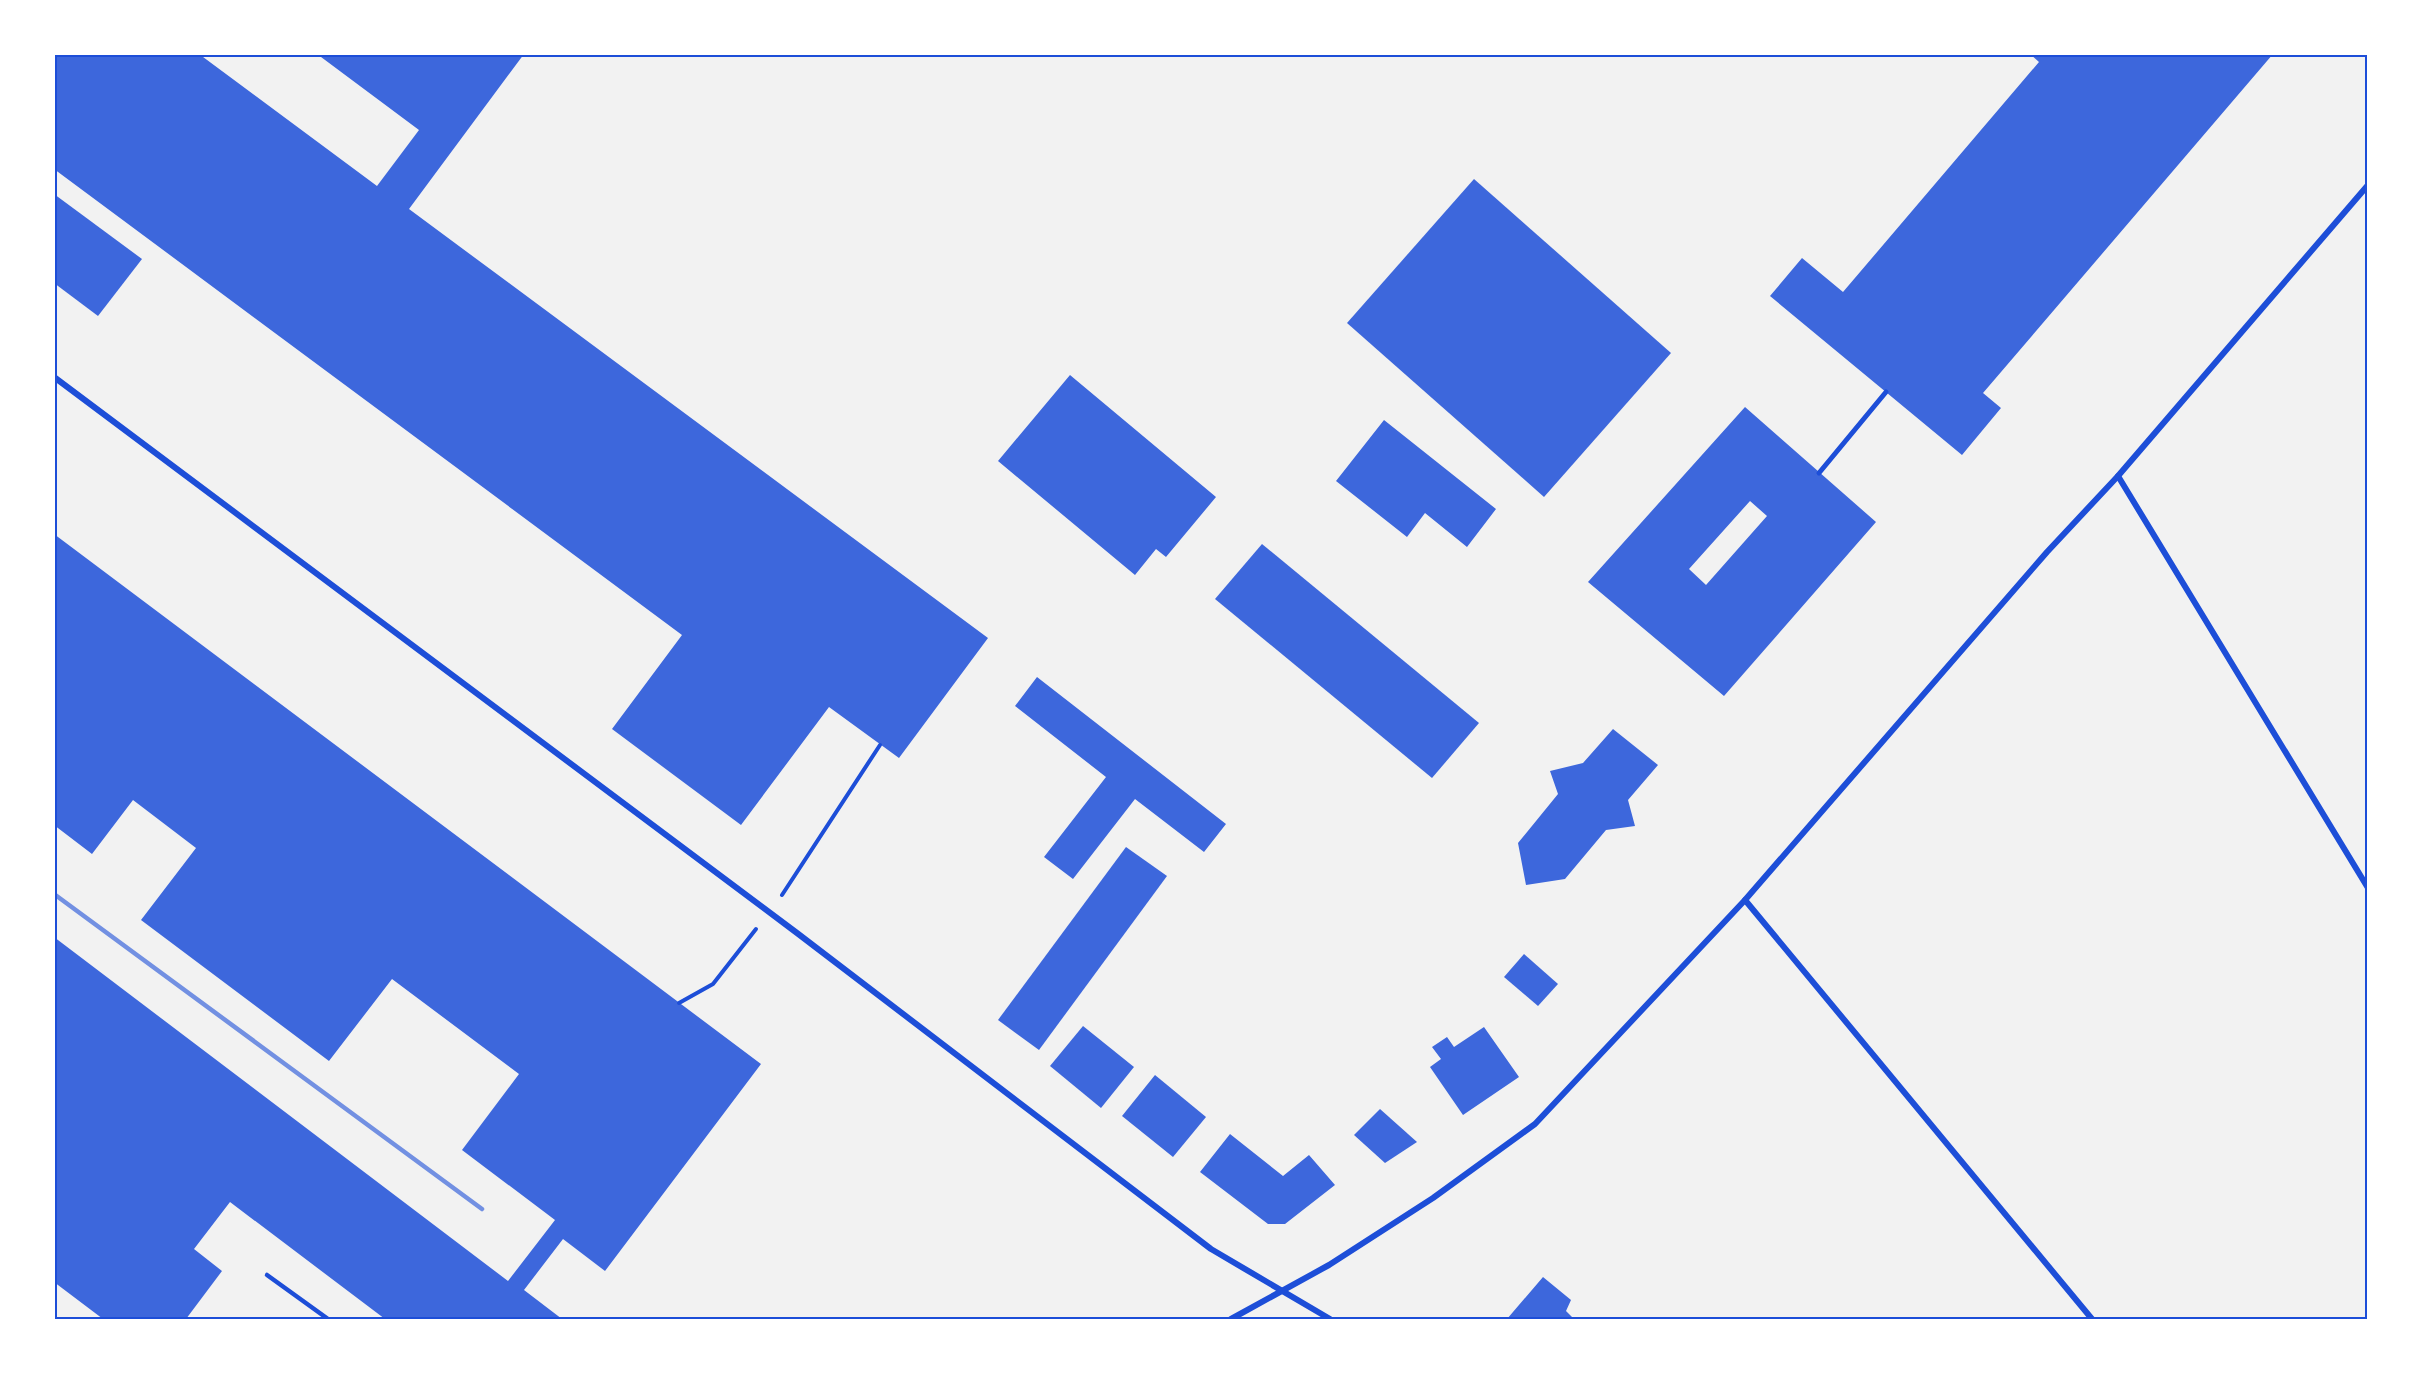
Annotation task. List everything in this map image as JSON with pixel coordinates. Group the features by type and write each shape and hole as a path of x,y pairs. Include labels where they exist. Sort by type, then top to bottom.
{"street":[{"path":"1231,1319 1329,1265 1433,1198 1535,1124 1745,900 2047,552 2118,476 2368,186"},
{"path":"54,377 797,933 1211,1249 1330,1319"},
{"path":"1819,473 1886,392"},
{"path":"2118,476 2368,888"},
{"path":"1745,900 2092,1319"}],"lane":[{"path":"267,1275 328,1319"}],"path":[{"path":"782,896 880,745"},
{"path":"679,1003 713,984 761,922"}],"building":[{"path":"54,54 199,54 377,186 419,130 317,54 524,54 409,209 988,638 899,758 829,707 741,825 612,729 682,635 54,169"},
{"path":"2030,54 2273,54 1983,393 2001,408 1962,455 1770,296 1802,258 1843,292 2039,62"},
{"path":"1474,179 1671,353 1544,497 1347,323"},
{"path":"54,194 142,259 98,316 54,283"},
{"path":"1070,375 1216,497 1166,557 1156,549 1135,575 998,461"},
{"path":"1745,407 1876,522 1724,696 1588,582","holes":["1750,501 1767,516 1706,585 1689,569"]},
{"path":"1384,420 1496,509 1467,547 1425,513 1407,537 1336,481"},
{"path":"54,534 761,1064 605,1271 563,1239 524,1290 562,1319 385,1319 230,1202 194,1249 222,1271 186,1319 103,1319 54,1282 54,937 508,1281 555,1220 462,1150 519,1074 392,979 329,1061 141,920 196,848 133,800 92,854 54,825"},
{"path":"1262,544 1479,723 1432,778 1215,599"},
{"path":"1037,677 1226,824 1204,852 1135,799 1073,879 1044,857 1106,777 1015,706"},
{"path":"1613,729 1658,765 1628,800 1635,826 1606,830 1565,879 1526,885 1518,843 1558,794 1550,771 1583,763"},
{"path":"1126,847 1167,876 1039,1050 998,1020"},
{"path":"1524,954 1558,984 1538,1006 1504,977"},
{"path":"1083,1026 1134,1067 1101,1108 1050,1066"},
{"path":"1484,1027 1519,1077 1463,1115 1430,1067 1441,1059 1432,1047 1447,1037 1454,1047"},
{"path":"1155,1075 1206,1117 1173,1157 1122,1116"},
{"path":"1380,1109 1417,1142 1385,1163 1354,1135"},
{"path":"1230,1134 1283,1176 1309,1155 1335,1185 1285,1224 1268,1224 1200,1172"},
{"path":"1543,1277 1571,1300 1566,1311 1574,1319 1507,1319"}],"railway":[{"path":"54,894 482,1209"}]}
